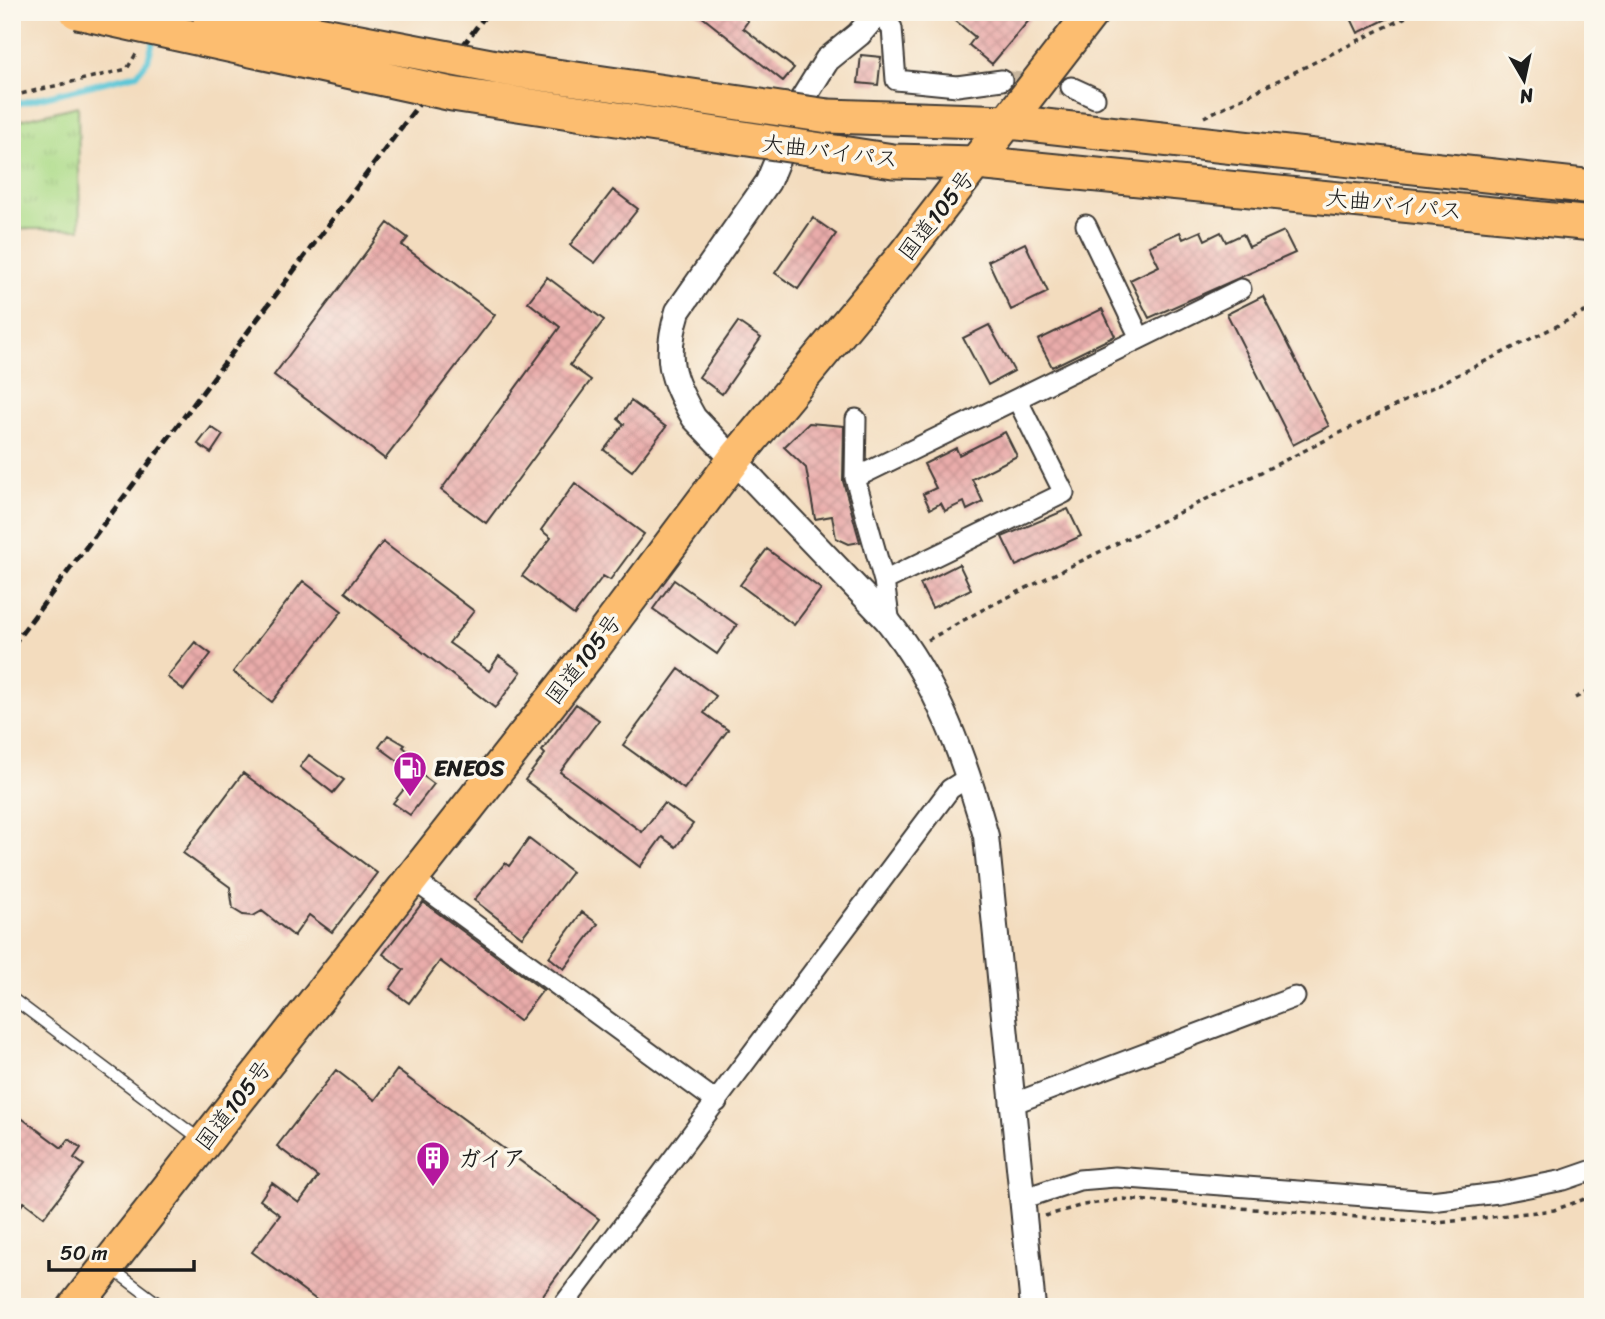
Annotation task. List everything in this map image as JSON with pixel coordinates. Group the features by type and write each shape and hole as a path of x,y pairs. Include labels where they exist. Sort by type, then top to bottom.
{"highway":[{"name":"大曲バイパス","path":"77,12 452,94 835,152 893,160 977,163 1593,224"},
{"name":"大曲バイパス","path":"208,12 501,68 828,116 1009,121 1593,187"},
{"name":"国道105号","path":"75,1307 590,653 734,460 977,163 1092,12"}],"street":[{"path":"1002,80 957,86 896,79 892,28 877,13 859,34 827,60 802,100 768,182 678,311 669,359 675,386 694,418 890,624 911,650 942,707 969,777 986,836 1034,1307"},
{"path":"1071,87 1095,98"},
{"path":"1086,225 1140,338"},
{"path":"855,478 1241,289"},
{"path":"884,581 1064,493 1017,399"},
{"path":"856,419 855,478 884,581 890,624"},
{"path":"562,1307 950,789 969,777"},
{"path":"411,878 717,1102"},
{"path":"1012,1104 1295,997"},
{"path":"1022,1199 1079,1180 1115,1177 1431,1201 1511,1191 1593,1171"}],"lane":[{"path":"12,998 204,1142"},
{"path":"108,1266 163,1307"}],"path":[{"path":"1195,122 1416,12"},
{"path":"12,96 127,69 139,49"},
{"path":"911,650 982,610 1593,309"},
{"path":"1574,698 1593,688"}],"green space":[{"path":"78,106 80,229 12,229 12,122"}],"building":[{"path":"696,12 736,12 748,21 743,28 794,68 783,81"},
{"path":"945,12 1036,12 992,64 969,45 975,37"},
{"path":"1348,12 1401,12 1358,33"},
{"path":"861,55 881,57 878,85 858,83"},
{"path":"613,190 638,209 595,263 570,245"},
{"path":"813,218 836,234 798,289 775,273"},
{"path":"388,223 408,238 402,245 495,315 385,459 274,375"},
{"path":"1201,231 1205,240 1221,232 1226,242 1243,234 1249,247 1284,231 1295,253 1149,318 1130,280 1159,266 1149,246 1180,232 1183,239"},
{"path":"1025,243 1048,292 1011,310 988,261"},
{"path":"547,277 604,320 570,365 591,380 486,523 441,490 560,327 528,302"},
{"path":"1263,296 1329,426 1293,445 1227,314"},
{"path":"1102,309 1115,336 1052,367 1038,340"},
{"path":"738,322 761,338 722,394 699,377"},
{"path":"989,325 1014,371 988,385 963,338"},
{"path":"631,401 666,427 632,471 604,450 624,424 618,419"},
{"path":"809,423 844,426 843,481 860,542 849,544 836,538 832,516 815,519 806,468 784,447"},
{"path":"211,427 223,435 211,453 198,444"},
{"path":"1005,432 1017,456 972,479 983,502 967,510 964,502 945,511 941,503 930,509 923,494 936,488 924,464 956,448 959,455"},
{"path":"575,483 644,534 610,580 603,576 574,615 522,576 551,538 541,530"},
{"path":"1068,509 1081,536 1016,566 1002,537"},
{"path":"383,542 474,611 449,643 489,671 499,656 521,672 495,708 345,592"},
{"path":"767,549 821,589 794,625 740,585"},
{"path":"959,564 971,589 932,608 920,584"},
{"path":"674,580 737,625 717,654 653,609"},
{"path":"303,581 342,611 272,702 233,672"},
{"path":"195,642 211,654 184,690 167,677"},
{"path":"679,669 716,696 704,713 728,730 684,789 623,745"},
{"path":"576,704 599,720 560,772 642,832 664,803 693,824 676,847 662,837 640,867 525,780 545,754 542,751"},
{"path":"388,735 405,745 403,747 424,764 418,772 434,784 410,815 393,803 416,774 379,747"},
{"path":"309,755 344,780 333,793 300,767"},
{"path":"243,773 377,873 332,932 309,915 294,936 262,911 253,916 243,915 233,909 230,887 183,853"},
{"path":"529,839 572,872 522,937 474,900 505,863 509,866"},
{"path":"423,902 543,990 519,1021 440,961 409,1003 390,989 404,970 383,954"},
{"path":"582,912 598,924 564,969 549,957"},
{"name":"ガイア","path":"336,1070 375,1100 397,1070 599,1219 534,1307 357,1307 348,1300 342,1307 326,1307 252,1252 280,1215 260,1200 272,1183 299,1203 318,1177 277,1146"},
{"path":"12,1111 62,1148 69,1139 81,1148 74,1158 84,1165 44,1217 24,1202 12,1218"}],"waterway":[{"path":"370,12 395,12"},
{"path":"12,105 137,74 148,60 154,38"}],"tunnel":[{"path":"1002,80 1071,87"}],"railway":[{"path":"12,646 488,12"}],"place":[{"name":"ENEOS","path":"410,798"},
{"name":"ガイア","path":"433,1188"}]}
